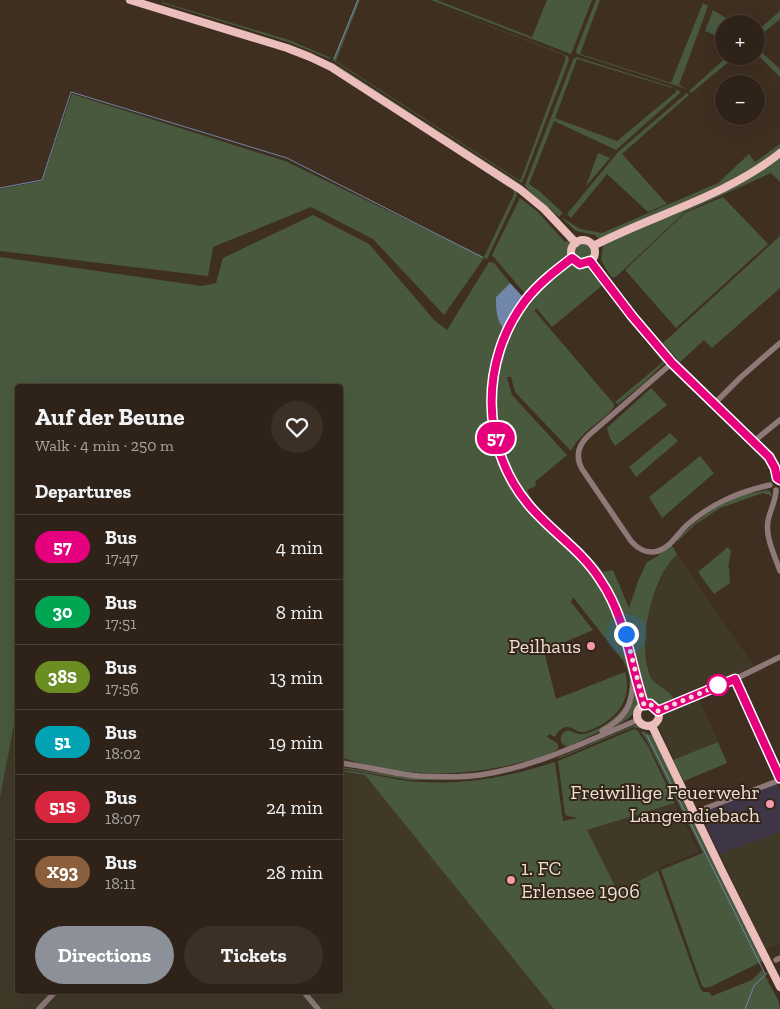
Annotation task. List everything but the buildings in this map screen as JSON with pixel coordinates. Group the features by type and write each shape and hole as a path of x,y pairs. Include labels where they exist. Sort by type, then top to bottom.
{"main road":[{"path":"130,0 287,48 331,67 521,190 544,209 576,243"},
{"path":"593,246 629,228 732,184 757,170 780,153"},
{"path":"579,241 587,241 593,246 594,256 590,261 580,264 572,258 571,250 579,241"},
{"path":"572,258 534,290 517,313 507,331 495,363 492,378 491,395 494,429 504,463 524,499 540,517 583,556 602,582 617,610 626,634 644,705"},
{"path":"650,704 658,711 658,721 652,726 642,725 638,720 637,713 644,705 650,704"},
{"path":"652,726 780,987"},
{"path":"773,973 780,991"}],"street":[{"path":"590,261 632,316 672,363 769,457 778,479 772,480 770,485"},
{"path":"714,404 741,377 780,343"},
{"path":"672,363 589,434 578,449 578,460 582,469 631,541 642,550 651,552 660,550 670,544 694,519 718,502 747,490 770,485"},
{"path":"753,442 780,420"},
{"path":"770,485 773,489 778,489 768,520 768,527 771,546 780,571"},
{"path":"658,711 735,679 780,657"},
{"path":"584,743 614,725 624,715 630,705 633,694 634,668"},
{"path":"701,810 780,779 735,679"},
{"path":"343,764 404,774 474,776 534,762 638,720"},
{"path":"39,1009 53,994"},
{"path":"306,994 318,1009"}],"shaded area":[{"path":"677,554 754,666 697,694 718,742 674,760 660,730 662,716 659,706 672,702 668,691 654,682 649,673 645,641 649,611 654,594 670,560"},
{"path":"15,716 15,994 343,994 343,761 366,776 554,1009 0,1009 0,797"},
{"path":"777,784 780,792 780,832 720,854 700,812"},
{"path":"675,803 699,852 658,868 658,871 618,892 587,830"},
{"path":"780,832 780,944 766,949 720,854"}],"green space":[{"path":"357,0 360,0 336,61 519,180 521,179 566,58 564,55 423,0 568,56 569,60 522,183 333,60"},
{"path":"431,0 437,0 532,37 547,0 592,0 571,54"},
{"path":"596,0 600,0 580,54 671,83 703,3 708,6 679,85 687,89 577,54 576,51"},
{"path":"162,2 289,40 331,58 288,42"},
{"path":"713,10 721,15 715,15 715,35 705,31"},
{"path":"780,11 780,19 765,32 765,24"},
{"path":"765,55 780,69 780,77 765,62"},
{"path":"576,57 674,88 577,59 555,118 617,141 677,90 681,92 616,150 554,121 529,184 563,213 559,217 527,189 525,185 573,60"},
{"path":"332,62 522,185 520,186 333,65"},
{"path":"718,65 725,65 691,93 689,91"},
{"path":"331,70 516,189 517,195 487,259 484,258 444,315 373,239 311,207 213,247 208,276 0,251 0,189 42,181 72,94 285,161 484,257 514,194 513,190"},
{"path":"687,93 689,95 622,154 667,204 648,212 607,174 571,218 567,214 619,151"},
{"path":"780,144 780,150 742,176 599,239 595,235 576,231 563,219 580,229 602,233 718,183 749,154 755,162"},
{"path":"598,153 610,158 586,186"},
{"path":"780,156 780,182 771,173 685,212 619,274 611,277 601,260 603,245 620,235 684,208"},
{"path":"723,197 768,244 676,328 625,270 685,213"},
{"path":"520,198 538,212 565,242 569,240 570,247 567,258 559,263 526,295 492,255"},
{"path":"313,215 369,244 435,321 447,330 489,262 494,263 510,283 496,297 505,330 489,394 506,474 581,558 600,583 615,611 629,659 632,680 629,705 614,724 568,747 561,742 562,734 568,730 578,734 585,734 596,730 610,721 624,707 630,691 630,682 624,662 573,597 571,602 593,630 544,651 556,699 625,672 627,689 625,697 618,710 606,722 584,732 566,727 560,730 555,737 549,734 547,737 558,744 558,749 554,752 528,761 496,768 451,773 406,772 362,764 343,758 343,384 15,384 15,720 0,797 0,257 202,286 216,283 223,258"},
{"path":"780,236 780,288 712,348 704,340 680,362 663,343"},
{"path":"579,243 587,243 592,248 590,259 579,261 574,256 574,248"},
{"path":"570,264 590,267 664,357 665,362 644,383 618,404 615,402 663,362 603,285 552,327 537,309 534,310 614,404 614,407 580,438 571,451 515,392 511,377 507,377 512,395 567,455 535,482 536,486 527,490 545,516 587,553 603,572 613,570 629,608 647,562 658,556 669,541 677,554 668,565 654,593 646,627 645,643 646,659 651,678 669,692 674,700 662,705 647,700 625,621 620,607 606,582 552,528 532,505 517,484 506,461 498,437 495,412 495,386 499,361 507,337 519,314 530,299"},
{"path":"651,388 667,405 615,446 607,428"},
{"path":"670,433 678,441 636,477 629,467"},
{"path":"700,456 714,473 662,518 649,497"},
{"path":"766,490 770,491 772,496 763,493 720,508 696,524 678,541 677,539 691,526 722,504 742,495"},
{"path":"728,547 731,551 728,568 730,583 714,594 698,572"},
{"path":"634,688 638,701 635,712 614,727"},
{"path":"635,725 640,725 651,731 633,727 557,758"},
{"path":"634,729 637,730 648,746 675,803 587,830 618,892 658,871 703,992 709,992 712,996 752,980 762,970 778,1000 780,1009 554,1009 365,775 343,771 407,781 445,782 501,776 555,762 563,821 578,818 565,814 558,761"},
{"path":"643,731 651,735 653,734 763,961 710,987 705,988 702,986 661,870 703,853 641,732"},
{"path":"718,742 727,763 684,781 673,760"},
{"path":"343,767 404,777 462,780 409,780"}],"water":[{"path":"510,283 523,297 515,308 505,330 498,319 496,297"}],"waterway":[{"path":"334,59 358,0"},
{"path":"0,188 42,180 71,92 287,158 482,257"},
{"path":"647,735 765,974"},
{"path":"745,1009 754,986 767,973"}],"bus line":[{"name":"57","path":"780,480 777,478 775,468 769,457 672,363 632,316 590,261 580,264 572,258 548,277 525,301 507,331 495,363 492,378 492,417 496,440 513,482 528,504 583,556 602,582 617,610 626,634 644,705 650,704 658,711 735,679 780,778"}],"place":[{"name":"Peilhaus","path":"591,646"},
{"name":"Freiwillige Feuerwehr Langendiebach","path":"770,804"},
{"name":"1. FC Erlensee 1906","path":"511,880"}],"route":[{"path":"626,634 644,705 650,704 658,711 720,685 718,685"}]}
